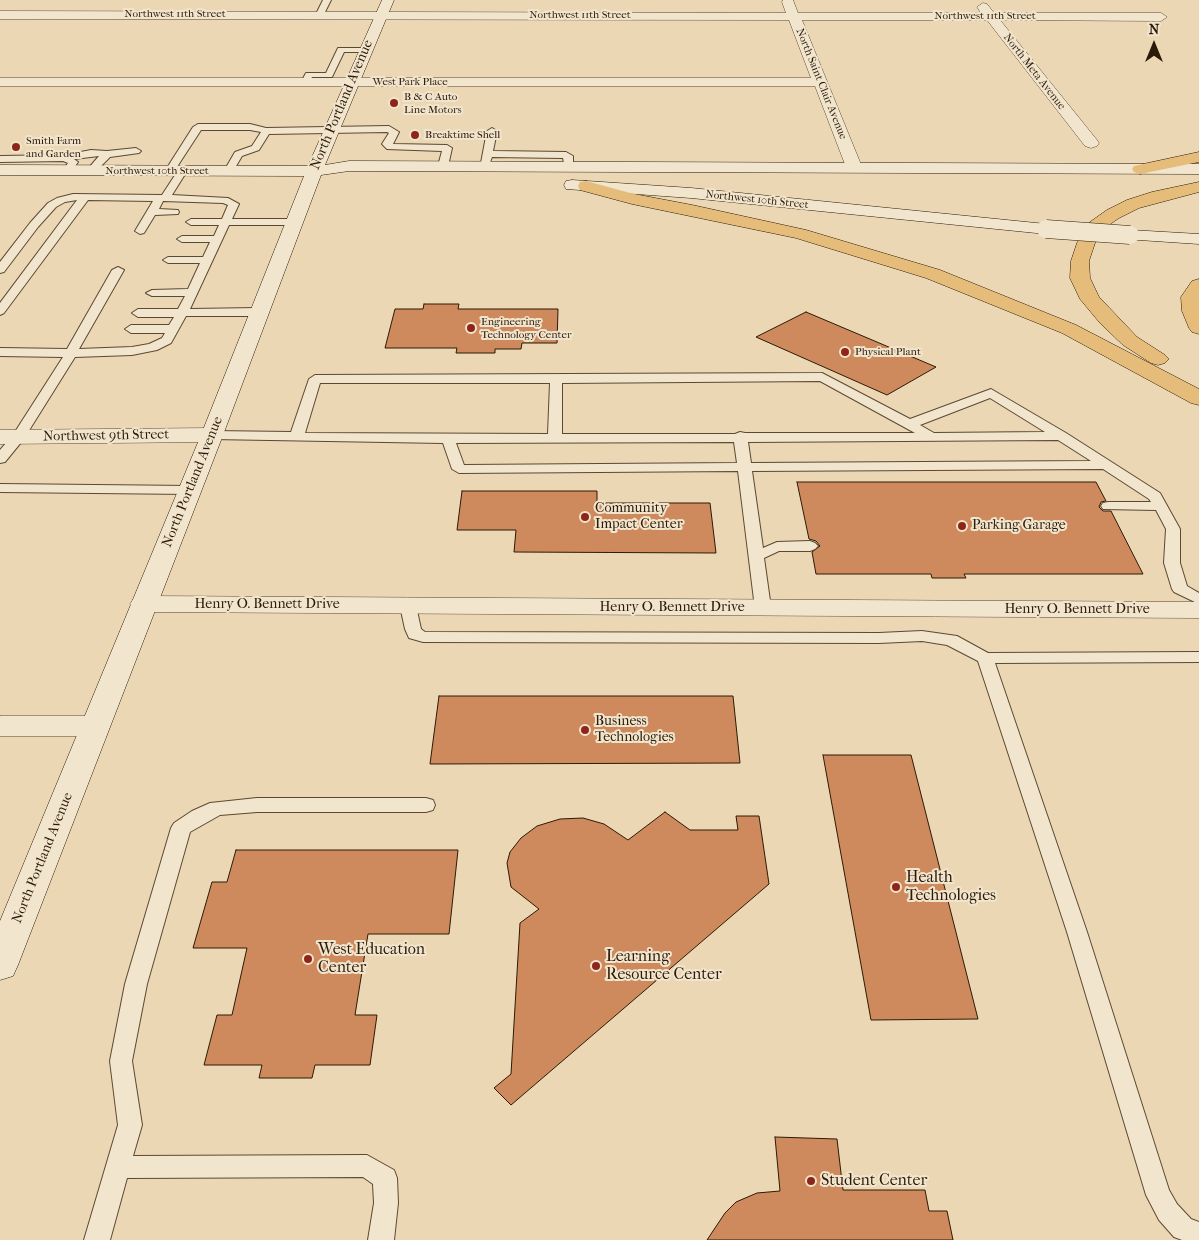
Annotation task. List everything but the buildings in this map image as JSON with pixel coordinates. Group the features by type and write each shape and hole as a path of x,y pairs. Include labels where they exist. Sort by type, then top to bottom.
{"highway":[{"path":"1140,169 1199,157"},
{"path":"586,186 632,199 800,234 933,274 1069,329 1199,398"},
{"path":"1199,187 1158,196 1133,204 1113,214 1096,226 1086,243 1080,260 1080,278 1090,299 1107,319 1124,335 1199,384"},
{"path":"1199,285 1191,297 1192,311 1199,328"}],"street":[{"name":"North Portland Avenue","path":"0,965 212,435 258,312 331,130 345,72 366,50 388,0"},
{"name":"North Saint Clair Avenue","path":"787,0 854,168"},
{"name":"North Meta Avenue","path":"978,0 1091,143"},
{"name":"Northwest 11th Street","path":"0,14 1161,17"},
{"name":"West Park Place","path":"0,82 305,82 345,72 820,82"},
{"name":"Northwest 10th Street","path":"0,170 66,164 92,170 314,170 349,166 443,166 487,160 568,166 1199,169"},
{"name":"Northwest 10th Street","path":"314,170 346,178 530,183"},
{"name":"Northwest 10th Street","path":"555,184 700,194 1046,229 1199,238"},
{"name":"Northwest 9th Street","path":"9,437 212,435"},
{"name":"Henry O. Bennett Drive","path":"144,604 1199,610"},
{"path":"0,726 96,726"}],"lane":[{"path":"320,14 327,0"},
{"path":"305,82 309,74 345,72 341,50 366,50"},
{"path":"168,222 143,227 162,198 198,127 250,127 266,131 389,129 394,132 388,144 390,147 448,148 443,166"},
{"path":"229,171 238,154 256,148 266,131"},
{"path":"487,160 492,131"},
{"path":"0,158 66,164 91,153 108,154 136,151"},
{"path":"92,170 108,154"},
{"path":"0,311 84,198"},
{"path":"0,270 52,205 61,200 84,198 162,198 224,200 234,204 182,313 167,340 153,346 132,351 71,353 0,352"},
{"path":"152,212 174,212"},
{"path":"197,212 230,212"},
{"path":"176,249 219,235 294,222"},
{"path":"219,235 186,231 219,235"},
{"path":"166,265 205,265"},
{"path":"0,459 9,437 71,353 118,270"},
{"path":"109,287 128,282"},
{"path":"109,287 122,293"},
{"path":"154,287 194,287"},
{"path":"138,313 258,312"},
{"path":"94,313 110,313"},
{"path":"84,329 98,329"},
{"path":"131,329 172,329"},
{"path":"297,436 315,379 822,378 932,437"},
{"path":"555,438 556,379"},
{"path":"909,424 991,393 1155,496 1173,529 1172,563 1180,589 1199,599"},
{"path":"212,435 448,439 740,436 1061,436"},
{"path":"740,436 763,608"},
{"path":"448,439 459,469 1108,465"},
{"path":"0,488 190,490"},
{"path":"1108,506 1161,506"},
{"path":"756,556 777,547 810,546"},
{"path":"408,606 412,629 416,634 423,637 879,638 922,636 951,640 985,658 1199,657"},
{"path":"985,658 1076,932 1158,1195 1168,1212 1183,1228 1199,1234"},
{"path":"97,1240 130,1125 121,1061 136,984 181,828 199,816 217,808 257,805 426,805"},
{"path":"118,1167 367,1166 385,1178 386,1203 381,1240"}],"place":[{"name":"B & C Auto Line Motors","path":"394,103"},
{"name":"Breaktime Shell","path":"415,135"},
{"name":"Smith Farm and Garden","path":"16,147"},
{"name":"Engineering Technology Center","path":"471,328"},
{"name":"Physical Plant","path":"845,352"},
{"name":"Community Impact Center","path":"585,517"},
{"name":"Parking Garage","path":"962,526"},
{"name":"Business Technologies","path":"585,730"},
{"name":"Health Technologies","path":"896,887"},
{"name":"West Education Center","path":"308,959"},
{"name":"Learning Resource Center","path":"596,966"},
{"name":"Student Center","path":"811,1181"}]}
